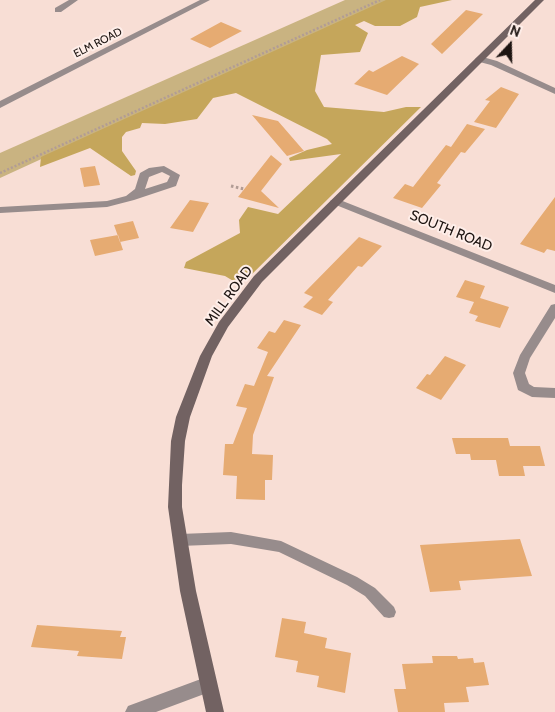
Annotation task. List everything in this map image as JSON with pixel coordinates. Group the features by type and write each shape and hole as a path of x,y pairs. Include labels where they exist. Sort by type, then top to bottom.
{"street":[{"name":"ELM ROAD","path":"0,105 206,0"},
{"name":"MILL ROAD","path":"215,712 188,591 174,485 178,440 188,401 206,356 223,325 258,279 540,0"},
{"path":"479,59 494,63 555,90"},
{"path":"0,210 107,204 130,198"},
{"name":"SOUTH ROAD","path":"335,201 555,289"},
{"path":"555,308 524,358 519,373 523,387 532,392 555,393"},
{"path":"134,712 208,684"}],"lane":[{"path":"58,10 74,0"},
{"path":"180,540 231,538 281,547 364,588 389,612"}],"path":[{"path":"0,173 380,0"},
{"path":"231,186 244,189"}],"shaded area":[{"path":"345,0 388,0 0,178 0,153"},
{"path":"386,0 452,0 420,7 417,17 400,26 375,26 364,21 355,25 368,33 360,52 321,55 315,91 324,107 384,112 406,107 421,107 246,280 235,282 225,276 184,268 186,262 240,233 239,220 248,207 278,214 341,154 290,161 289,158 307,150 332,144 327,139 236,93 213,98 197,119 165,124 142,123 140,128 126,132 122,137 122,151 136,171 135,175 131,176 90,148 40,167 41,157"}],"building":[{"path":"466,10 483,14 442,54 431,44"},
{"path":"221,22 242,31 210,48 190,39"},
{"path":"402,56 419,64 387,95 354,84 369,70 373,72"},
{"path":"501,87 519,94 496,128 474,122 490,101 485,100"},
{"path":"252,115 278,121 304,151 287,156"},
{"path":"467,124 485,129 465,153 461,152 437,183 441,185 422,208 393,198 405,184 413,187 446,145 451,147"},
{"path":"271,155 282,164 261,191 279,208 238,197"},
{"path":"95,166 100,185 84,187 80,168"},
{"path":"555,197 555,251 547,249 544,253 520,244"},
{"path":"190,200 209,203 193,232 170,228"},
{"path":"133,221 139,238 120,242 114,225"},
{"path":"118,235 123,250 95,256 90,240"},
{"path":"359,237 382,246 362,267 358,266 328,300 333,302 322,315 303,307 313,297 304,293"},
{"path":"465,280 485,286 480,298 509,307 500,328 475,321 478,316 469,313 474,302 456,297"},
{"path":"284,320 301,325 267,376 274,377 253,435 252,454 273,455 272,480 265,480 265,500 236,499 237,476 223,475 225,444 233,444 247,408 236,406 245,384 254,386 268,352 257,348 269,331 275,333"},
{"path":"445,356 466,365 441,400 416,388 427,374 430,375"},
{"path":"452,438 508,438 510,446 540,446 545,466 523,466 525,476 499,476 496,460 471,460 470,454 456,454"},
{"path":"520,539 532,576 459,581 461,590 430,592 420,545"},
{"path":"282,618 306,622 304,633 327,638 325,648 351,653 345,693 317,687 319,676 296,672 298,661 275,657"},
{"path":"37,625 122,631 120,637 126,637 122,659 77,656 79,651 31,647"},
{"path":"432,656 457,656 458,659 473,658 474,663 484,662 489,685 466,687 469,702 444,703 445,712 398,712 394,689 406,689 402,664 433,663"}]}
